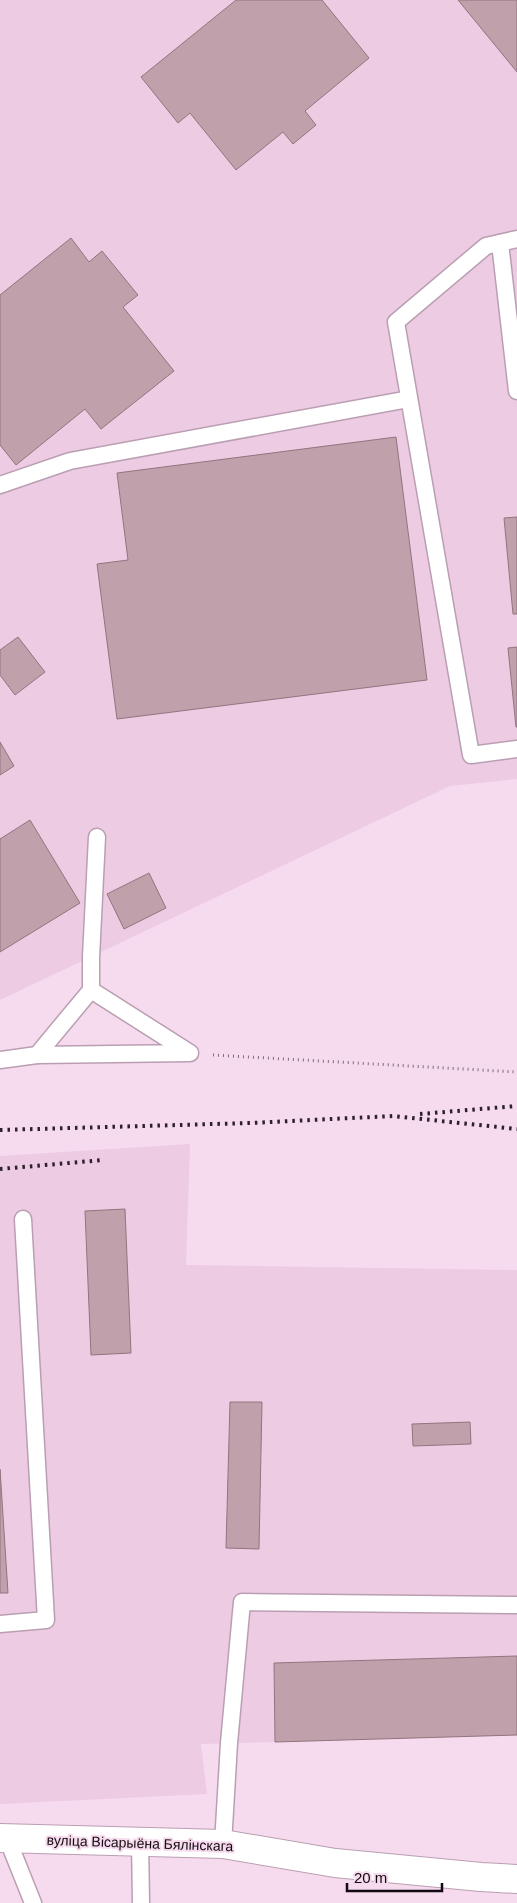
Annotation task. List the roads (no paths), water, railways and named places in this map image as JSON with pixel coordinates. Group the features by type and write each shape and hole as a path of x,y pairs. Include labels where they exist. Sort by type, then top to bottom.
{"street":[{"name":"вуліца Вісарыёна Бялінскага","path":"3,1838 223,1844 335,1863 517,1879"}],"lane":[{"path":"517,239 486,246 396,322 471,755 517,749"},
{"path":"500,243 517,391"},
{"path":"0,485 70,461 410,399"},
{"path":"37,1055 91,990 97,837"},
{"path":"0,1060 37,1055 190,1053 91,990"},
{"path":"0,1624 46,1620 23,1219"},
{"path":"223,1844 228,1743 242,1602 517,1606"},
{"path":"3,1838 33,1903"},
{"path":"140,1841 141,1903"}],"railway":[{"path":"420,1114 517,1106"},
{"path":"0,1130 250,1123 393,1116 517,1129"},
{"path":"0,1169 103,1160"}]}
